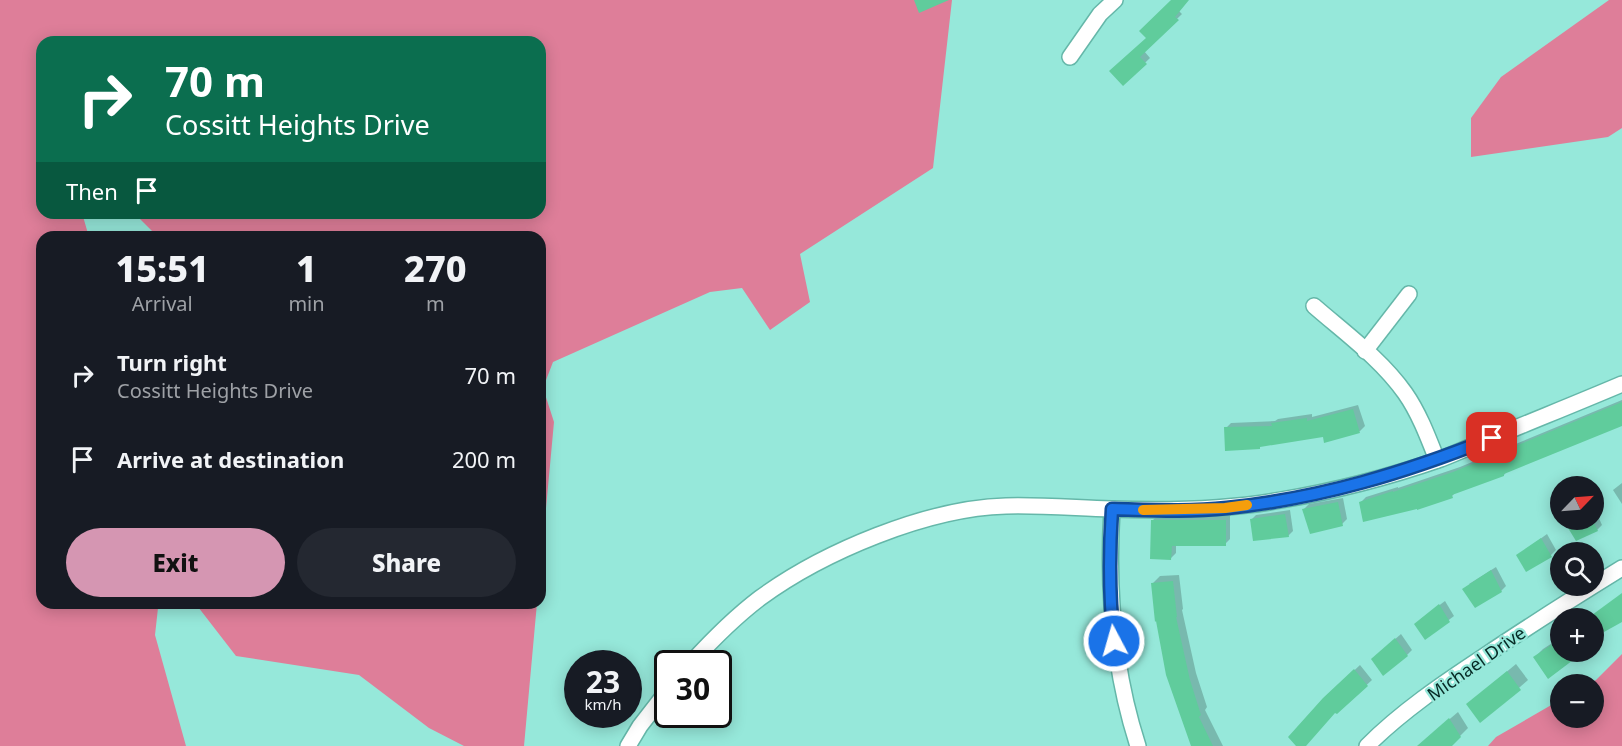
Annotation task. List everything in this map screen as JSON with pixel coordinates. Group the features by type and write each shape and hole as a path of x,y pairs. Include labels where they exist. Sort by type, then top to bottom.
{"street":[{"path":"1070,57 1101,14 1115,0"},
{"path":"1365,351 1409,294"},
{"path":"1314,306 1386,370 1406,394 1426,430 1437,460"},
{"path":"704,650 729,624 789,579 820,561 927,519 1004,506 1112,509 1225,508 1349,487 1437,460 1622,384"},
{"path":"1112,509 1110,585 1117,663 1138,746"},
{"name":"Michael Drive","path":"1366,746 1381,731 1449,680 1544,616 1622,568"},
{"path":"628,746 654,708"}],"shaded area":[{"path":"0,0 952,0 933,168 800,254 810,302 770,330 742,288 710,292 553,362 546,380 546,231 152,231 140,219 546,219 546,36 36,36 36,219 84,219 87,231 36,231 36,609 158,609 155,635 186,746 0,746"},
{"path":"1609,0 1622,0 1622,128 1608,137 1471,157 1471,118 1501,77"},
{"path":"546,397 554,422 546,508"},
{"path":"200,609 536,609 524,746 464,746 429,728 359,675 236,656"},
{"path":"1622,654 1622,746 1488,746 1496,737 1550,706 1550,728 1604,728 1604,674 1602,674"}],"building":[{"path":"914,0 949,0 919,13"},
{"path":"1171,0 1189,0 1175,17 1179,20 1140,57 1147,64 1123,86 1109,71 1146,38 1139,31"},
{"path":"1622,402 1622,426 1504,474 1504,476 1452,495 1453,498 1417,510 1363,522 1359,502 1453,472"},
{"path":"1353,409 1360,433 1324,443 1323,437 1260,447 1260,449 1225,451 1224,427 1272,426 1271,423 1307,418 1307,421"},
{"path":"1338,502 1343,526 1310,534 1302,509"},
{"path":"1285,514 1289,537 1253,541 1250,519"},
{"path":"1151,520 1226,520 1226,546 1172,546 1171,560 1150,559"},
{"path":"1569,530 1598,531 1576,541"},
{"path":"1541,538 1550,554 1550,558 1526,572 1516,555"},
{"path":"1491,570 1502,592 1475,608 1462,589"},
{"path":"1173,581 1176,617 1190,680 1201,715 1199,717 1213,746 1191,746 1166,675 1155,622 1151,583"},
{"path":"1622,593 1622,622 1604,632 1604,608 1602,608"},
{"path":"1439,604 1450,622 1425,640 1414,624"},
{"path":"1395,638 1408,656 1383,676 1371,659"},
{"path":"1550,646 1550,662 1570,662 1555,674 1550,674 1548,679 1533,657"},
{"path":"1354,669 1368,686 1337,714 1335,713 1306,746 1296,746 1288,737 1323,698"},
{"path":"1507,671 1521,690 1480,723 1466,704"},
{"path":"1449,718 1461,737 1452,746 1417,746"}],"slow traffic":[{"path":"1143,510 1225,508 1247,505"}],"route":[{"path":"1114,641 1110,585 1112,509 1225,508 1315,494 1349,487 1443,458 1492,438"}]}
